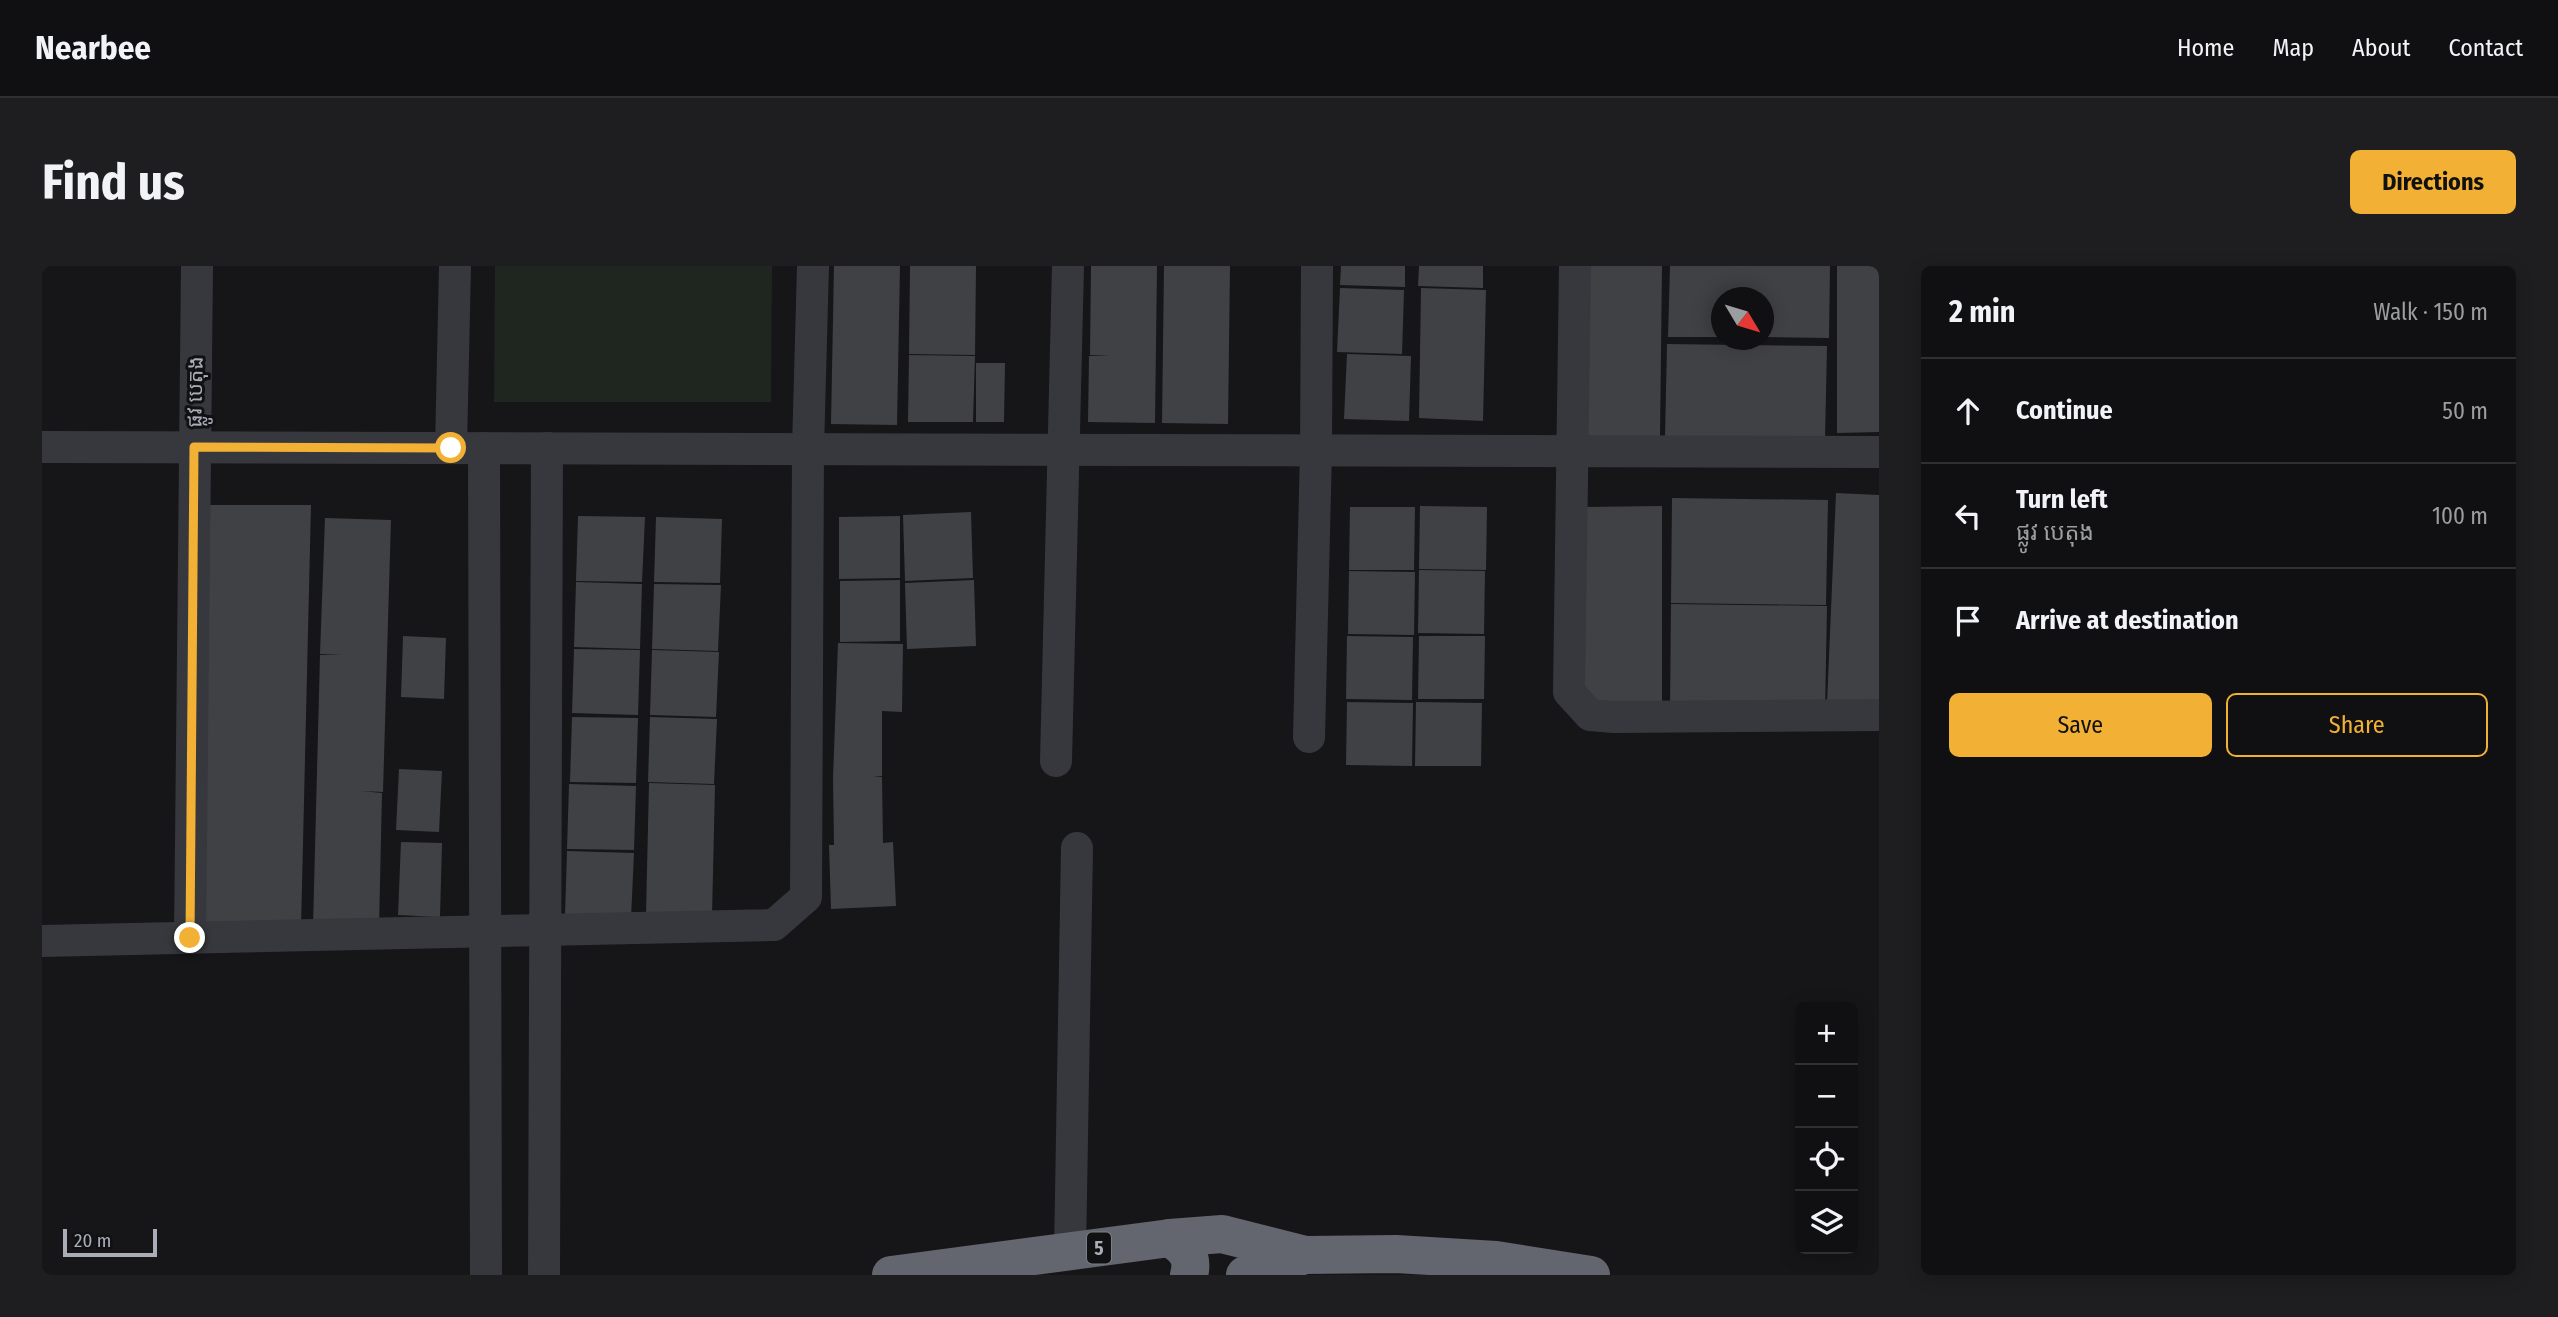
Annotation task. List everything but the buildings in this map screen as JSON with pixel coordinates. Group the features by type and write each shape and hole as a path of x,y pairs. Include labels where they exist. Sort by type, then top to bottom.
{"highway":[{"name":"5","path":"891,1275 1170,1238 1222,1234 1305,1255 1396,1254 1496,1261 1591,1275"},
{"path":"1170,1238 1186,1249 1192,1265 1189,1275"},
{"name":"5","path":"1245,1275 1305,1255"}],"street":[{"name":"ផ្លូវ បេតុង","path":"190,938 197,266"},
{"path":"451,448 455,266"},
{"path":"42,941 774,925 806,897 808,449 813,266"},
{"path":"1056,761 1068,266"},
{"path":"1308,737 1317,266"},
{"path":"1575,266 1569,692 1590,715 1614,717 1879,715"},
{"path":"42,447 1879,452"},
{"path":"484,448 486,1275"},
{"path":"544,1275 547,448"},
{"path":"1070,1252 1077,848"}],"shaded area":[{"path":"495,266 772,266 771,402 494,402"}],"route":[{"path":"190,938 194,447 451,448"}]}
